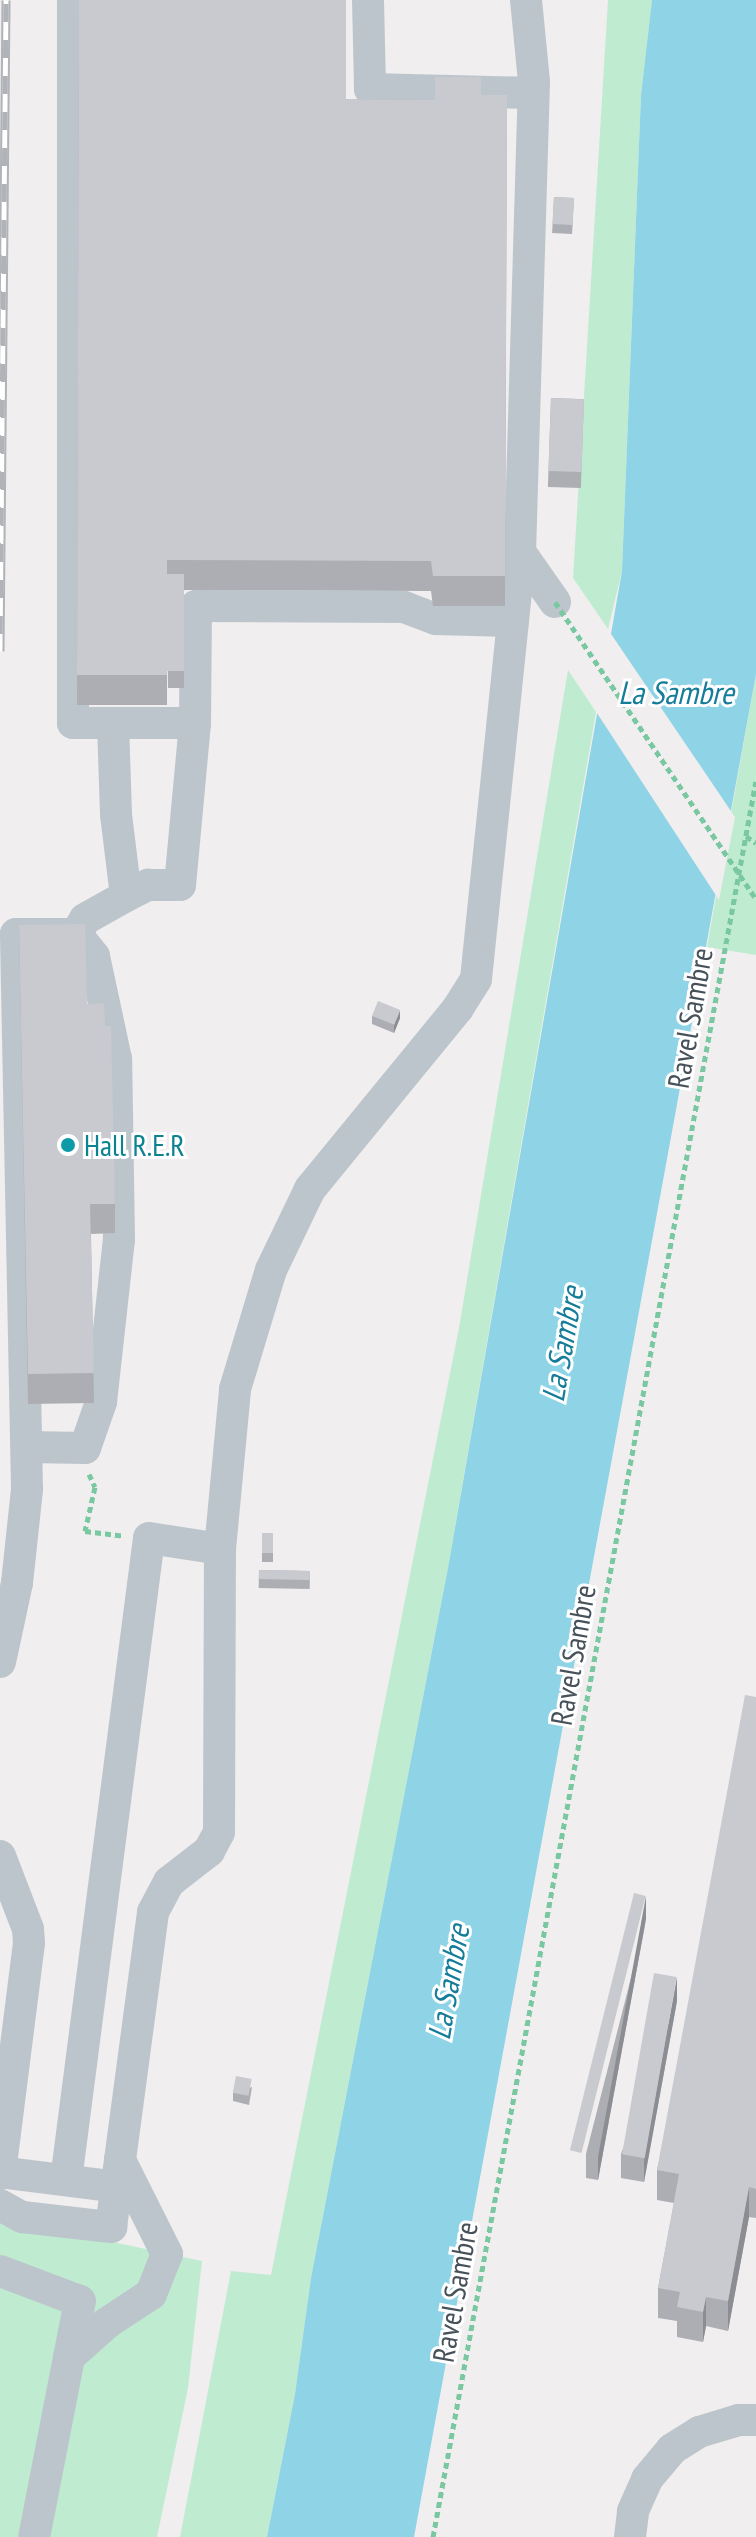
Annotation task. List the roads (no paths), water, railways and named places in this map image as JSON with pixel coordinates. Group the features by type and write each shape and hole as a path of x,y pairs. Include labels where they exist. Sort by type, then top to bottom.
{"street":[{"path":"73,0 73,723 195,723"},
{"path":"368,0 370,89 533,87"},
{"path":"0,2205 22,2217 111,2227 153,1912 169,1882 209,1851 219,1832 220,1549 235,1389 282,1241 325,1165 458,1008 476,979 520,552 533,87 526,0"},
{"path":"533,87 548,0"},
{"path":"520,552 555,602"},
{"path":"76,934 85,919 148,885 180,885 195,723 196,606 404,607 436,619 513,621"},
{"path":"113,723 116,814 126,896"},
{"path":"0,1662 24,1530 27,1447 23,1408 16,934 76,934"},
{"path":"27,1447 85,1448 101,1402 121,1209 116,1059 94,956 76,934"},
{"path":"66,2180 149,1538 220,1549"},
{"path":"0,1856 28,1929 29,1943 0,2173 66,2180 118,2174"},
{"path":"69,2357 107,2323 151,2294 167,2254 118,2174"},
{"path":"0,2271 80,2301 34,2537"},
{"path":"630,2537 633,2511 647,2479 672,2449 699,2432 739,2420 756,2420"}],"water":[{"name":"La Sambre","path":"652,0 756,0 756,674 414,2537 267,2537 295,2394 311,2278 448,1568 622,571 641,95"}],"railway":[{"path":"0,651 6,0"}],"place":[{"name":"Hall R.E.R","path":"68,1145"}]}
